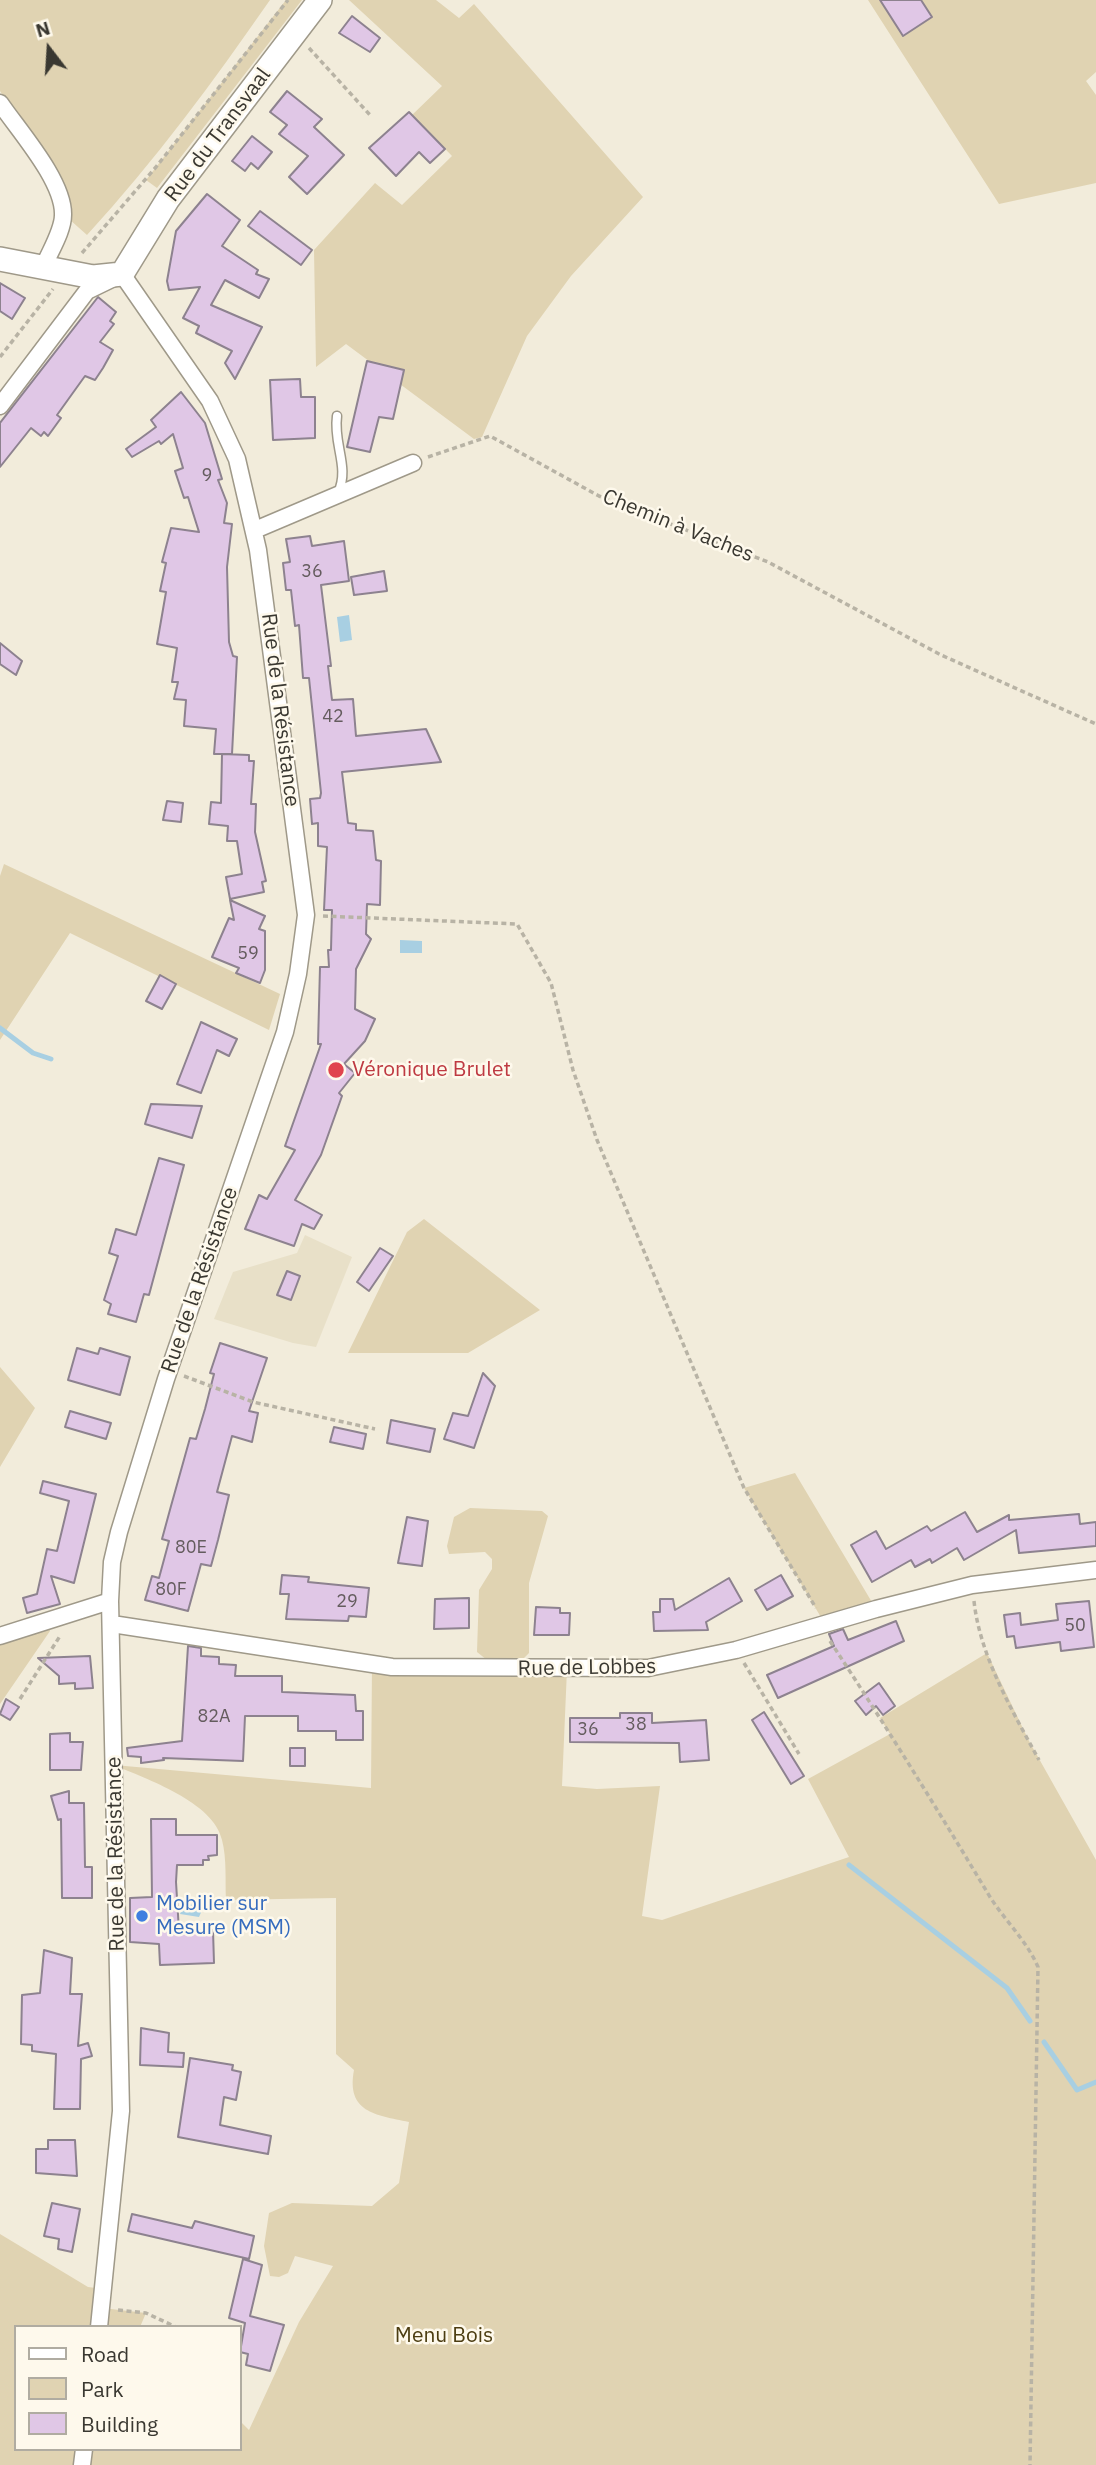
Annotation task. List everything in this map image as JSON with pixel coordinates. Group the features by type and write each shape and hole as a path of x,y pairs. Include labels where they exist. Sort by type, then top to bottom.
{"street":[{"name":"Rue du Transvaal","path":"122,274 169,199 320,0"},
{"path":"0,103 53,180 61,197 64,217 44,266"},
{"path":"0,259 93,277 122,274"},
{"path":"0,406 87,291 94,285 122,274"},
{"name":"Rue de la Résistance","path":"99,2325 121,2111 110,1601 112,1562 169,1371 285,1032 298,974 306,915 255,530 237,459 223,424 122,274"},
{"path":"255,530 413,463"},
{"name":"Rue de Lobbes","path":"112,1624 392,1667 649,1668 736,1650 972,1585 1096,1570"},
{"path":"0,1636 110,1601"}],"lane":[{"path":"337,416 337,445 345,479 337,496"}],"path":[{"path":"0,357 67,271 151,174 288,0"},
{"path":"296,33 370,115"},
{"name":"Chemin à Vaches","path":"413,463 490,436 599,496 768,562 941,655 1096,724"},
{"path":"306,915 517,924 551,983 573,1070 597,1140 744,1488 825,1624 828,1638 891,1733 1004,1920 1032,1954 1038,1967 1030,2465"},
{"path":"169,1371 242,1399 375,1429"},
{"path":"972,1585 976,1624 1040,1760"},
{"path":"20,1699 73,1613"},
{"path":"736,1650 799,1754"},
{"path":"102,2308 146,2313 172,2325"}],"shaded area":[{"path":"305,1235 352,1257 316,1347 293,1343 214,1319 233,1272 297,1253"}],"green space":[{"path":"0,0 270,0 183,120 87,235 69,219 62,184 0,91"},
{"path":"286,0 302,0 157,188 146,180"},
{"path":"349,0 436,0 459,18 474,4 643,197 571,276 527,336 482,437 474,439 346,344 316,367 314,250 375,183 402,205 452,156 412,115 442,86"},
{"path":"868,0 1096,0 1096,72 1086,81 1096,95 1096,183 999,204"},
{"path":"4,864 280,994 269,1030 70,933 0,1040 0,876"},
{"path":"424,1219 540,1310 468,1353 348,1353 407,1232"},
{"path":"0,1367 35,1408 0,1467"},
{"path":"795,1473 876,1609 825,1624 744,1488"},
{"path":"470,1508 542,1511 548,1516 529,1583 529,1653 522,1660 487,1660 477,1652 479,1590 492,1569 492,1559 485,1552 449,1554 447,1546 454,1517"},
{"path":"49,1622 50,1631 0,1704 0,1636"},
{"name":"Menu Bois","path":"987,1653 1029,1741 1096,1860 1096,2465 0,2465 0,2234 88,2287 104,2289 102,2308 146,2313 141,2325 14,2325 14,2451 242,2451 242,2423 249,2430 299,2322 333,2266 295,2256 288,2273 279,2277 270,2276 264,2246 269,2213 292,2203 372,2206 399,2183 409,2122 375,2114 359,2103 354,2095 354,2070 336,2054 336,1898 226,1900 225,1862 222,1840 216,1826 193,1803 114,1765 371,1788 372,1664 567,1669 562,1786 597,1789 660,1786 642,1916 662,1920 849,1857 808,1779 890,1734 880,1718"}],"water":[{"path":"349,615 352,640 340,642 337,617"},
{"path":"400,940 422,941 422,953 400,953"},
{"path":"196,1904 203,1908 199,1917 180,1914 183,1905"}],"building":[{"path":"880,0 921,0 932,17 903,36"},
{"path":"352,16 380,38 370,52 339,33"},
{"path":"287,91 322,119 314,127 344,155 307,194 289,177 308,156 279,134 287,125 270,112"},
{"path":"409,112 445,149 430,163 419,152 396,176 369,148"},
{"path":"252,136 272,152 258,169 251,163 245,171 232,161"},
{"path":"207,194 240,220 222,246 258,270 256,274 269,279 259,298 225,280 211,305 262,327 235,379 225,363 232,351 196,333 199,326 183,318 200,287 169,290 167,281 176,231"},
{"path":"260,211 312,250 301,265 248,226"},
{"path":"0,283 25,298 12,319 0,311"},
{"path":"98,297 116,312 110,321 114,324 100,342 113,350 103,368 95,380 85,376 57,415 61,418 48,436 44,432 41,436 31,428 0,467 0,423"},
{"path":"367,361 404,370 393,419 379,417 370,452 347,447"},
{"path":"300,379 301,397 315,397 315,438 273,440 270,380"},
{"path":"181,392 205,423 222,479 218,480 227,503 224,523 232,524 227,567 229,642 233,656 237,657 232,754 214,754 216,729 184,726 186,700 174,699 178,682 172,682 177,648 157,644 166,592 160,591 166,563 162,562 171,528 199,532 188,497 184,498 175,471 183,468 173,434 161,444 159,441 132,457 126,449 156,427 151,420"},
{"path":"310,536 312,546 344,541 349,581 321,585 331,666 328,666 332,700 353,699 356,736 426,729 441,762 342,772 348,823 356,824 356,830 373,831 376,860 381,861 380,905 367,904 366,934 371,939 356,969 355,1009 375,1019 365,1041 344,1064 355,1073 339,1093 342,1096 321,1155 295,1200 322,1215 314,1229 302,1224 294,1246 245,1229 259,1195 267,1199 295,1150 285,1146 321,1044 318,1044 320,967 329,967 328,950 331,950 332,910 324,910 327,847 318,846 318,823 312,824 310,799 320,798 321,793 309,678 303,678 299,625 295,626 291,590 286,590 283,563 290,562 286,539"},
{"path":"384,571 387,591 354,595 351,577"},
{"path":"0,643 22,661 16,675 0,664"},
{"path":"222,754 249,755 249,761 254,761 251,804 256,804 255,832 266,881 262,882 264,892 230,899 226,877 242,874 237,841 227,841 228,826 209,824 211,802 221,803"},
{"path":"167,801 183,803 181,822 163,820"},
{"path":"230,900 265,916 259,929 265,931 265,970 260,983 236,973 239,968 212,957 229,918 234,920"},
{"path":"160,975 176,984 162,1009 146,1001"},
{"path":"201,1022 237,1039 229,1056 217,1050 201,1093 177,1084"},
{"path":"151,1104 202,1106 192,1138 145,1124"},
{"path":"159,1158 184,1165 149,1295 144,1294 136,1322 108,1314 111,1304 104,1300 118,1256 109,1253 116,1229 136,1235"},
{"path":"380,1248 393,1256 369,1291 357,1282"},
{"path":"287,1271 300,1276 291,1300 277,1295"},
{"path":"220,1343 267,1358 249,1411 258,1413 252,1442 232,1436 217,1492 229,1495 218,1540 211,1566 201,1564 188,1611 145,1600 152,1576 159,1578 169,1541 162,1539 190,1438 196,1439 205,1409 214,1374 210,1373"},
{"path":"77,1348 98,1354 100,1348 130,1357 120,1395 68,1380"},
{"path":"483,1373 495,1386 474,1448 444,1439 453,1413 468,1416"},
{"path":"70,1411 111,1423 106,1439 65,1427"},
{"path":"391,1420 435,1429 430,1452 387,1443"},
{"path":"334,1427 366,1434 363,1449 330,1442"},
{"path":"43,1481 96,1494 74,1583 51,1576 60,1604 27,1613 23,1598 37,1594 47,1549 57,1551 69,1501 40,1493"},
{"path":"965,1512 977,1532 1009,1515 1009,1520 1079,1514 1080,1524 1096,1522 1096,1546 1019,1553 1016,1530 964,1560 957,1548 932,1563 930,1559 915,1567 911,1560 872,1582 851,1545 876,1531 886,1549 927,1526 931,1531"},
{"path":"407,1517 428,1521 422,1566 398,1563"},
{"path":"282,1575 309,1577 308,1582 369,1588 366,1617 349,1616 348,1621 286,1619 289,1594 280,1594"},
{"path":"781,1575 793,1596 767,1610 755,1590"},
{"path":"729,1578 742,1601 706,1622 708,1630 654,1631 653,1612 660,1612 660,1599 673,1599 675,1610"},
{"path":"469,1598 469,1628 434,1629 435,1599"},
{"path":"1089,1601 1094,1647 1061,1651 1060,1642 1016,1648 1014,1636 1007,1637 1004,1615 1020,1613 1021,1625 1058,1620 1056,1604"},
{"path":"536,1607 560,1608 560,1613 570,1613 569,1635 534,1635"},
{"path":"896,1621 904,1641 778,1698 767,1675 834,1646 829,1634 843,1629 848,1640"},
{"path":"188,1646 201,1648 201,1656 219,1657 219,1664 236,1665 235,1676 282,1676 282,1692 355,1695 356,1711 363,1711 363,1740 336,1740 336,1731 298,1731 298,1716 245,1716 243,1761 163,1758 164,1760 141,1763 141,1757 128,1756 127,1748 182,1741"},
{"path":"90,1656 93,1688 75,1689 75,1683 59,1684 59,1676 38,1658"},
{"path":"879,1683 895,1706 883,1715 876,1706 866,1715 855,1701"},
{"path":"6,1699 19,1707 10,1720 0,1714"},
{"path":"764,1712 804,1776 791,1784 752,1720"},
{"path":"620,1713 652,1713 652,1723 706,1720 709,1760 680,1762 679,1743 570,1742 570,1718 620,1718"},
{"path":"70,1733 70,1742 83,1742 81,1770 50,1770 50,1734"},
{"path":"290,1748 305,1748 305,1766 290,1766"},
{"path":"69,1791 69,1803 84,1803 85,1867 92,1867 92,1898 62,1898 61,1819 58,1820 51,1796"},
{"path":"151,1819 176,1819 176,1835 217,1835 217,1855 208,1856 209,1860 203,1860 203,1865 177,1865 176,1882 179,1931 213,1930 214,1963 160,1965 159,1944 130,1942 130,1898 152,1897"},
{"path":"44,1950 72,1958 70,1994 82,1994 78,2046 88,2043 92,2056 81,2059 80,2109 54,2109 56,2054 32,2051 32,2045 21,2044 22,1995 40,1993"},
{"path":"141,2028 169,2033 168,2052 184,2053 183,2067 140,2065"},
{"path":"190,2058 233,2065 232,2070 241,2072 236,2100 224,2097 220,2125 271,2136 268,2154 178,2137"},
{"path":"48,2140 75,2140 77,2176 36,2173 36,2149 48,2149"},
{"path":"52,2203 80,2209 72,2252 58,2249 59,2239 44,2236"},
{"path":"132,2214 192,2228 195,2221 254,2236 249,2259 128,2231"},
{"path":"243,2259 262,2265 250,2316 284,2325 270,2371 246,2365 248,2354 242,2352 245,2323 229,2318"}],"waterway":[{"path":"0,1028 33,1053 51,1059"},
{"path":"849,1865 1007,1988 1030,2021"},
{"path":"1044,2042 1077,2090 1096,2082"}],"place":[{"name":"Véronique Brulet","path":"336,1070"},
{"name":"Mobilier sur Mesure (MSM)","path":"142,1916"}]}
